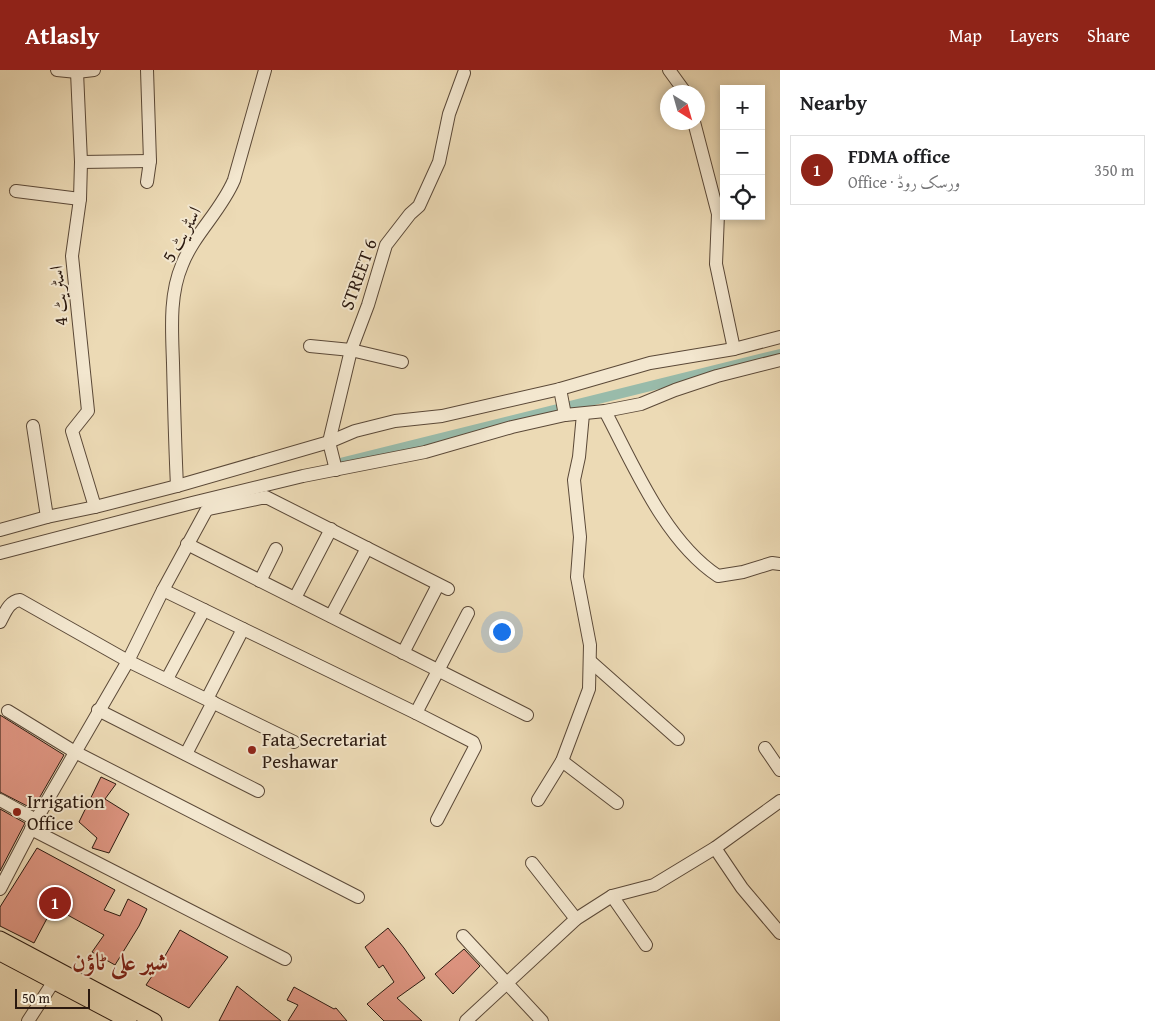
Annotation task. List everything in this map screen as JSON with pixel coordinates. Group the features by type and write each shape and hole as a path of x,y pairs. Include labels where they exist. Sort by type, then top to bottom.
{"main road":[{"path":"0,939 154,1021"},
{"path":"0,953 129,1021"}],"street":[{"path":"57,70 77,72 94,70"},
{"path":"147,70 150,160 147,182"},
{"name":"اسٹریٹ 5","path":"178,486 172,319 175,290 182,265 196,239 230,190 265,70"},
{"path":"669,70 680,85"},
{"name":"اسٹریٹ 4","path":"77,72 81,162 80,199 72,256 88,411 72,431 95,507"},
{"name":"STREET 6","path":"329,442 351,350 368,304 386,245 410,214 419,206 438,162 449,114 464,73"},
{"path":"696,130 718,214 716,264 734,349"},
{"path":"81,162 150,160"},
{"path":"16,191 80,199"},
{"path":"0,530 178,486 329,442 355,431 394,421 442,416 560,390 650,363 734,349 780,337"},
{"path":"0,553 192,503 425,452 512,427 566,415 605,411 641,404 717,376 773,362 764,341"},
{"path":"310,346 351,350 402,362"},
{"path":"560,390 566,415"},
{"path":"605,411 664,519 703,565 718,576 743,572 772,563 780,564"},
{"path":"538,800 562,761 588,690 590,645 577,577 580,537 574,480 579,457 583,414"},
{"path":"33,426 47,517"},
{"path":"329,442 336,470"},
{"path":"0,889 33,824 128,661 187,544 209,509 266,497 443,587 403,653"},
{"path":"295,598 331,529"},
{"path":"187,544 527,715"},
{"path":"331,616 367,548"},
{"path":"260,581 276,549"},
{"path":"163,590 473,742 474,747 437,820"},
{"path":"0,622 10,605 14,601 20,600 128,661 294,742"},
{"path":"167,679 204,610"},
{"path":"416,713 468,613"},
{"path":"186,754 243,629"},
{"path":"590,661 678,739"},
{"path":"8,710 75,752 358,897"},
{"path":"98,710 258,791"},
{"path":"765,748 780,770"},
{"path":"562,761 617,803"},
{"path":"0,800 33,824 285,959"},
{"path":"466,1021 576,919 612,896 654,885 715,848 780,801"},
{"path":"715,848 742,888 780,933"},
{"path":"532,863 576,919"},
{"path":"612,896 646,945"},
{"path":"463,936 542,1021"},
{"path":"28,1021 54,981"}],"building":[{"name":"Irrigation Office","path":"0,715 64,755 33,809 0,792"},
{"path":"101,777 116,784 105,799 129,814 109,853 92,848 97,838 79,822"},
{"path":"0,809 25,823 0,871"},
{"path":"37,848 115,890 104,910 120,916 128,899 147,909 115,965 92,952 104,935 53,907 34,943 0,926 0,907"},
{"path":"388,928 425,978 397,998 422,1021 384,1021 367,1004 394,982 383,965 379,968 365,947"},
{"path":"180,930 228,957 189,1008 146,985"},
{"path":"464,949 480,966 453,994 435,974"},
{"path":"237,986 281,1021 219,1021"},
{"path":"294,987 334,1009 336,1008 347,1021 288,1021 298,1005 287,1000"}],"waterway":[{"path":"332,465 780,354"}],"place":[{"name":"Fata Secretariat Peshawar","path":"252,750"},
{"name":"Irrigation Office","path":"17,812"},
{"name":"FDMA office","path":"55,903"}],"district":[{"name":"شیر علی ٹاؤن","path":"120,962"}]}
